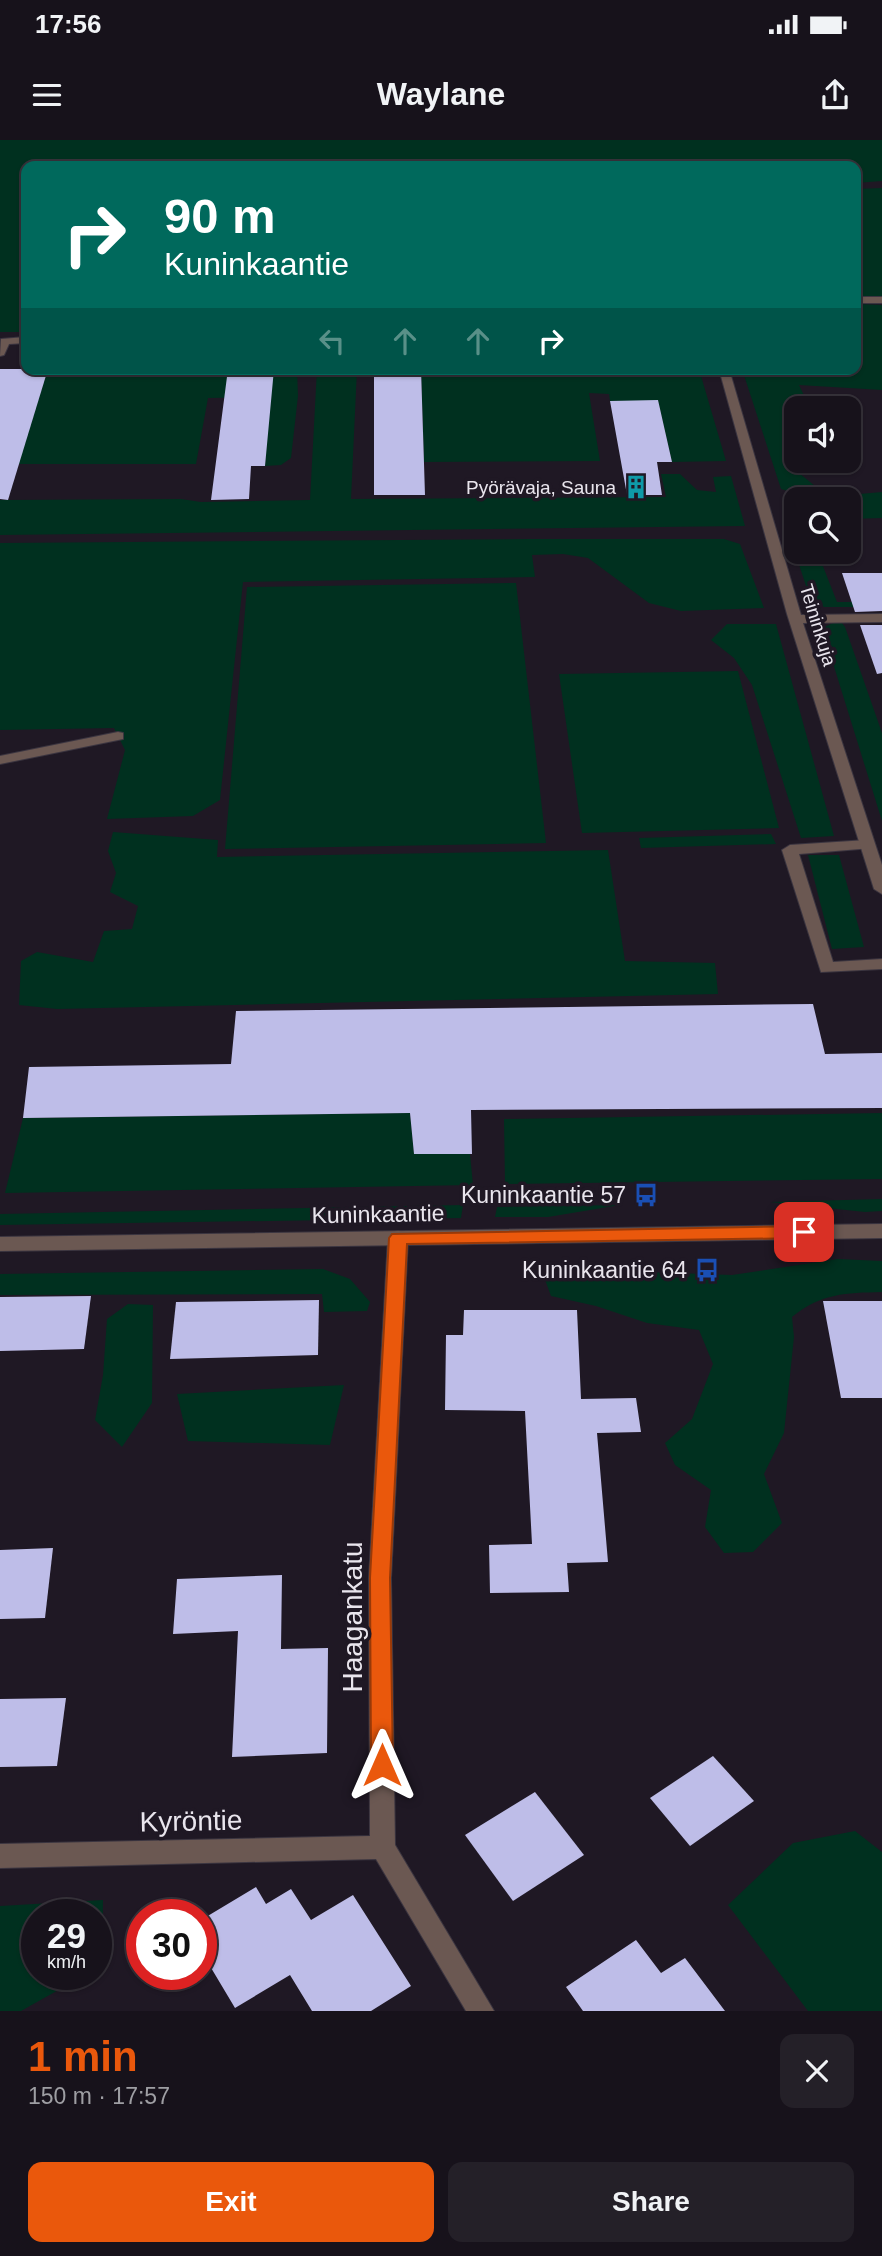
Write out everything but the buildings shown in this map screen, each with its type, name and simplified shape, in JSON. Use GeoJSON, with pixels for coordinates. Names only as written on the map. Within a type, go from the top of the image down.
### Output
{"type":"FeatureCollection","features":[{"type":"Feature","properties":{"kind":"street"},"geometry":{"type":"LineString","coordinates":[[861,300],[882,300]]}},
{"type":"Feature","properties":{"kind":"street"},"geometry":{"type":"LineString","coordinates":[[0,353],[5,341],[21,340]]}},
{"type":"Feature","properties":{"kind":"street","name":"Teininkuja"},"geometry":{"type":"LineString","coordinates":[[726,375],[796,619],[875,845],[882,890]]}},
{"type":"Feature","properties":{"kind":"street"},"geometry":{"type":"LineString","coordinates":[[796,619],[882,618]]}},
{"type":"Feature","properties":{"kind":"street"},"geometry":{"type":"LineString","coordinates":[[0,761],[118,736]]}},
{"type":"Feature","properties":{"kind":"street"},"geometry":{"type":"LineString","coordinates":[[875,845],[790,850],[827,968],[882,964]]}},
{"type":"Feature","properties":{"kind":"street","name":"Kuninkaantie"},"geometry":{"type":"LineString","coordinates":[[0,1244],[882,1231]]}},
{"type":"Feature","properties":{"kind":"street","name":"Haagankatu"},"geometry":{"type":"LineString","coordinates":[[398,1238],[380,1578],[383,1847],[453,1969],[481,2011]]}},
{"type":"Feature","properties":{"kind":"street","name":"Kyröntie"},"geometry":{"type":"LineString","coordinates":[[0,1856],[383,1847]]}},
{"type":"Feature","properties":{"kind":"green space"},"geometry":{"type":"Polygon","coordinates":[[[0,140],[882,140],[882,181],[861,183],[861,161],[21,161],[21,332],[0,332],[0,140]]]}},
{"type":"Feature","properties":{"kind":"green space"},"geometry":{"type":"Polygon","coordinates":[[[882,188],[882,296],[861,296],[861,189],[882,188]]]}},
{"type":"Feature","properties":{"kind":"green space"},"geometry":{"type":"Polygon","coordinates":[[[861,304],[882,305],[882,390],[799,385],[804,396],[784,396],[784,473],[799,473],[815,486],[784,487],[784,490],[781,489],[744,375],[861,375],[861,304]]]}},
{"type":"Feature","properties":{"kind":"green space"},"geometry":{"type":"Polygon","coordinates":[[[46,375],[297,375],[298,396],[291,458],[281,465],[265,466],[270,397],[208,398],[196,464],[18,464],[46,375]]]}},
{"type":"Feature","properties":{"kind":"green space"},"geometry":{"type":"Polygon","coordinates":[[[317,375],[357,375],[351,499],[666,497],[661,474],[680,474],[697,490],[716,492],[713,477],[731,476],[745,526],[0,535],[0,500],[310,500],[317,375]]]}},
{"type":"Feature","properties":{"kind":"green space"},"geometry":{"type":"Polygon","coordinates":[[[421,375],[701,375],[726,461],[672,462],[658,401],[610,401],[609,394],[589,393],[600,461],[424,462],[421,375]]]}},
{"type":"Feature","properties":{"kind":"green space"},"geometry":{"type":"Polygon","coordinates":[[[882,492],[882,518],[861,519],[861,494],[882,492]]]}},
{"type":"Feature","properties":{"kind":"green space"},"geometry":{"type":"Polygon","coordinates":[[[724,539],[740,544],[764,608],[681,611],[649,603],[588,558],[563,554],[532,555],[535,577],[243,582],[220,800],[193,816],[107,819],[125,750],[114,728],[0,730],[0,543],[724,539]]]}},
{"type":"Feature","properties":{"kind":"green space"},"geometry":{"type":"Polygon","coordinates":[[[799,564],[822,564],[837,602],[882,602],[882,607],[824,607],[809,595],[799,564]]]}},
{"type":"Feature","properties":{"kind":"green space"},"geometry":{"type":"Polygon","coordinates":[[[516,583],[546,843],[225,849],[247,587],[516,583]]]}},
{"type":"Feature","properties":{"kind":"green space"},"geometry":{"type":"Polygon","coordinates":[[[833,623],[842,623],[845,627],[882,733],[882,821],[822,628],[833,623]]]}},
{"type":"Feature","properties":{"kind":"green space"},"geometry":{"type":"Polygon","coordinates":[[[727,624],[776,624],[834,836],[801,838],[752,685],[734,658],[711,640],[727,624]]]}},
{"type":"Feature","properties":{"kind":"green space"},"geometry":{"type":"Polygon","coordinates":[[[738,671],[779,828],[582,833],[559,674],[738,671]]]}},
{"type":"Feature","properties":{"kind":"green space"},"geometry":{"type":"Polygon","coordinates":[[[113,832],[218,840],[217,857],[608,850],[625,961],[715,963],[718,994],[57,1009],[19,1005],[21,961],[37,952],[93,962],[104,931],[132,929],[138,906],[110,892],[116,873],[108,851],[113,832]]]}},
{"type":"Feature","properties":{"kind":"green space"},"geometry":{"type":"Polygon","coordinates":[[[771,834],[776,844],[641,848],[639,838],[771,834]]]}},
{"type":"Feature","properties":{"kind":"green space"},"geometry":{"type":"Polygon","coordinates":[[[808,855],[839,855],[864,947],[832,949],[808,855]]]}},
{"type":"Feature","properties":{"kind":"green space"},"geometry":{"type":"Polygon","coordinates":[[[410,1113],[414,1154],[470,1154],[473,1185],[5,1193],[23,1118],[410,1113]]]}},
{"type":"Feature","properties":{"kind":"green space"},"geometry":{"type":"Polygon","coordinates":[[[882,1113],[882,1179],[505,1184],[504,1119],[882,1113]]]}},
{"type":"Feature","properties":{"kind":"green space"},"geometry":{"type":"Polygon","coordinates":[[[882,1199],[882,1211],[865,1212],[770,1202],[882,1199]]]}},
{"type":"Feature","properties":{"kind":"green space"},"geometry":{"type":"Polygon","coordinates":[[[463,1205],[461,1218],[0,1225],[0,1214],[463,1205]]]}},
{"type":"Feature","properties":{"kind":"green space"},"geometry":{"type":"Polygon","coordinates":[[[620,1205],[548,1217],[495,1217],[497,1207],[620,1205]]]}},
{"type":"Feature","properties":{"kind":"green space"},"geometry":{"type":"Polygon","coordinates":[[[838,1259],[882,1261],[882,1292],[834,1296],[814,1303],[792,1317],[794,1337],[784,1433],[764,1474],[782,1523],[753,1552],[724,1553],[705,1527],[711,1490],[675,1465],[665,1443],[692,1419],[713,1364],[699,1330],[647,1323],[596,1306],[551,1296],[544,1277],[562,1269],[732,1275],[838,1259]]]}},
{"type":"Feature","properties":{"kind":"green space"},"geometry":{"type":"Polygon","coordinates":[[[323,1269],[350,1279],[370,1302],[367,1311],[324,1312],[322,1294],[0,1295],[0,1274],[323,1269]]]}},
{"type":"Feature","properties":{"kind":"green space"},"geometry":{"type":"Polygon","coordinates":[[[128,1304],[153,1305],[152,1403],[122,1447],[95,1420],[103,1375],[107,1319],[128,1304]]]}},
{"type":"Feature","properties":{"kind":"green space"},"geometry":{"type":"Polygon","coordinates":[[[344,1385],[330,1445],[188,1441],[177,1394],[344,1385]]]}},
{"type":"Feature","properties":{"kind":"green space"},"geometry":{"type":"Polygon","coordinates":[[[855,1831],[882,1852],[882,2011],[808,2011],[728,1905],[793,1843],[855,1831]]]}},
{"type":"Feature","properties":{"kind":"green space"},"geometry":{"type":"Polygon","coordinates":[[[21,1905],[21,1990],[58,1990],[21,2011],[0,2011],[0,1906],[21,1905]]]}},
{"type":"Feature","properties":{"kind":"place","name":"Pyörävaja, Sauna"},"geometry":{"type":"Point","coordinates":[636,487]}},
{"type":"Feature","properties":{"kind":"place","name":"Kuninkaantie 57"},"geometry":{"type":"Point","coordinates":[646,1195]}},
{"type":"Feature","properties":{"kind":"place","name":"Kuninkaantie 64"},"geometry":{"type":"Point","coordinates":[707,1270]}},
{"type":"Feature","properties":{"kind":"route"},"geometry":{"type":"LineString","coordinates":[[382,1765],[380,1578],[398,1238],[804,1232]]}}]}
